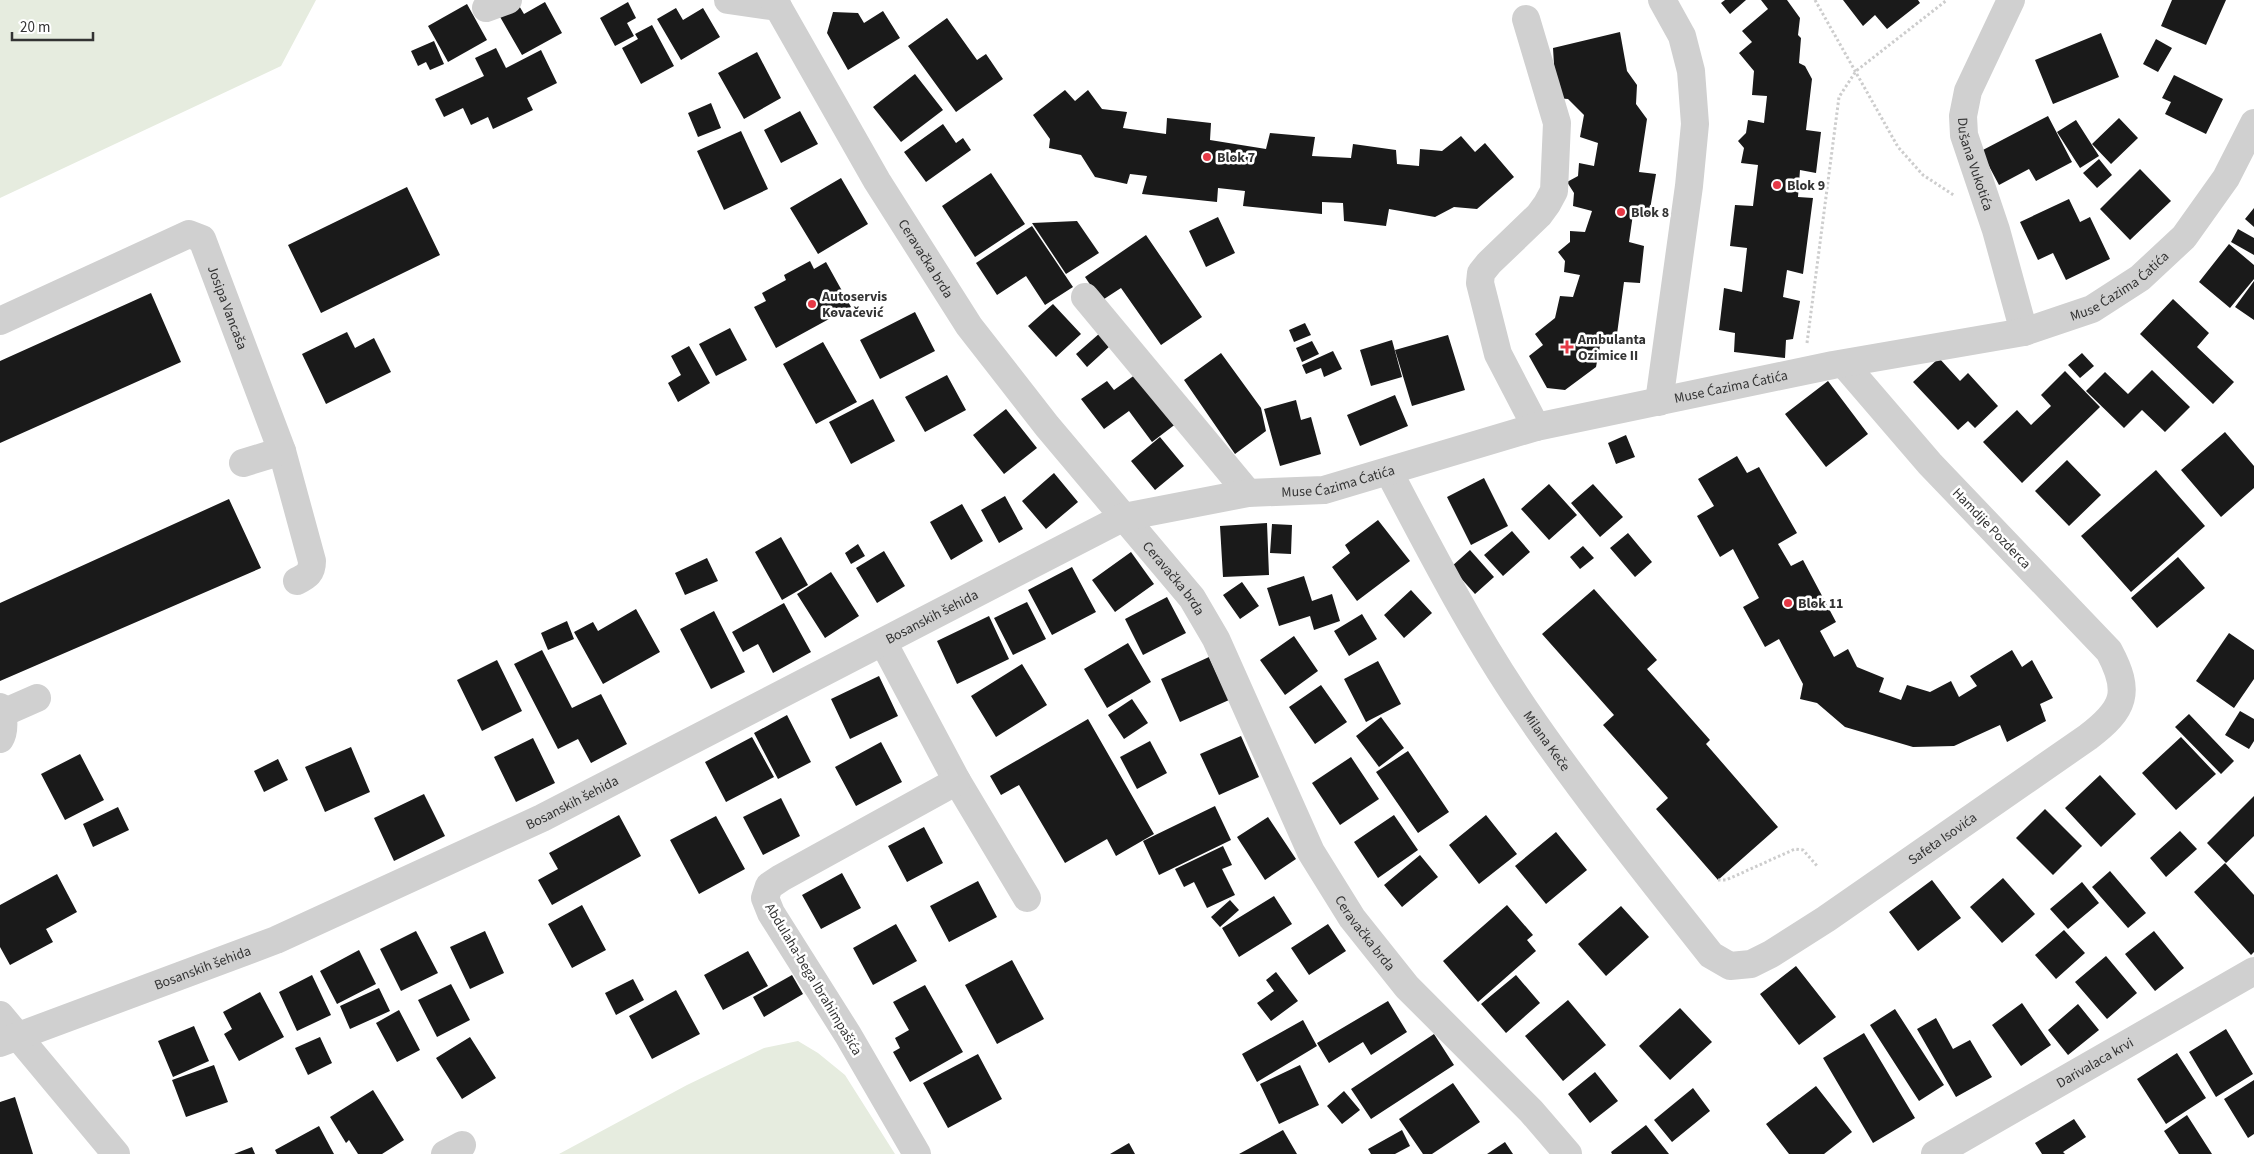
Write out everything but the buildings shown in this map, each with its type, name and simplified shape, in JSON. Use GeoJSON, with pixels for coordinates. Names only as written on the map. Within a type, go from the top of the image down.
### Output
{"type":"FeatureCollection","features":[{"type":"Feature","properties":{"kind":"street"},"geometry":{"type":"LineString","coordinates":[[728,0],[776,4]]}},
{"type":"Feature","properties":{"kind":"street"},"geometry":{"type":"LineString","coordinates":[[1659,402],[1689,186],[1695,124],[1691,70],[1682,36],[1662,0]]}},
{"type":"Feature","properties":{"kind":"street","name":"Dušana Vukotića"},"geometry":{"type":"LineString","coordinates":[[2011,0],[1968,91],[1963,116],[1964,135],[1988,208],[2024,332]]}},
{"type":"Feature","properties":{"kind":"street","name":"Ceravačka brda"},"geometry":{"type":"LineString","coordinates":[[776,4],[877,181],[970,326],[1047,426],[1192,598],[1216,639],[1311,852],[1352,918],[1407,987],[1531,1111],[1568,1154]]}},
{"type":"Feature","properties":{"kind":"street"},"geometry":{"type":"LineString","coordinates":[[1526,19],[1557,123],[1554,191],[1539,214],[1489,263],[1481,273],[1480,283],[1498,354],[1536,427]]}},
{"type":"Feature","properties":{"kind":"street","name":"Muse Ćazima Ćatića"},"geometry":{"type":"LineString","coordinates":[[1124,517],[1248,493],[1324,490],[1536,427],[1803,371],[2024,332],[2092,309],[2140,278],[2184,237],[2226,178],[2254,123]]}},
{"type":"Feature","properties":{"kind":"street","name":"Josipa Vancaša"},"geometry":{"type":"LineString","coordinates":[[0,321],[190,234],[202,239],[282,451],[312,561],[312,569],[307,576],[297,581]]}},
{"type":"Feature","properties":{"kind":"street"},"geometry":{"type":"LineString","coordinates":[[1085,297],[1248,493]]}},
{"type":"Feature","properties":{"kind":"street","name":"Hamdije Pozderca"},"geometry":{"type":"LineString","coordinates":[[1844,364],[1930,464],[2109,651],[2122,682],[2122,700]]}},
{"type":"Feature","properties":{"kind":"street"},"geometry":{"type":"LineString","coordinates":[[243,463],[282,451]]}},
{"type":"Feature","properties":{"kind":"street","name":"Milana Keče"},"geometry":{"type":"LineString","coordinates":[[1389,472],[1443,574],[1498,668],[1589,798],[1711,955],[1730,966],[1751,964]]}},
{"type":"Feature","properties":{"kind":"street","name":"Bosanskih šehida"},"geometry":{"type":"LineString","coordinates":[[9,1040],[276,940],[533,822],[1124,517]]}},
{"type":"Feature","properties":{"kind":"street"},"geometry":{"type":"LineString","coordinates":[[882,642],[957,781],[1027,898]]}},
{"type":"Feature","properties":{"kind":"street"},"geometry":{"type":"LineString","coordinates":[[1,720],[37,698]]}},
{"type":"Feature","properties":{"kind":"street","name":"Safeta Isovića"},"geometry":{"type":"LineString","coordinates":[[1751,964],[1826,919],[2088,737],[2110,716],[2122,700]]}},
{"type":"Feature","properties":{"kind":"street","name":"Abdulaha-bega Ibrahimpašića"},"geometry":{"type":"LineString","coordinates":[[917,1154],[848,1035],[772,913],[765,898],[769,886],[781,878],[957,781]]}},
{"type":"Feature","properties":{"kind":"street","name":"Darivalaca krvi"},"geometry":{"type":"LineString","coordinates":[[1936,1154],[2254,971]]}},
{"type":"Feature","properties":{"kind":"street"},"geometry":{"type":"LineString","coordinates":[[0,1014],[9,1040],[116,1154]]}},
{"type":"Feature","properties":{"kind":"path"},"geometry":{"type":"LineString","coordinates":[[1815,0],[1898,147],[1923,175],[1950,194],[1988,208]]}},
{"type":"Feature","properties":{"kind":"path"},"geometry":{"type":"LineString","coordinates":[[1803,371],[1839,97],[1856,71],[1947,0]]}},
{"type":"Feature","properties":{"kind":"path"},"geometry":{"type":"LineString","coordinates":[[1718,880],[1726,880],[1794,849],[1804,850],[1818,867]]}},
{"type":"Feature","properties":{"kind":"shaded area"},"geometry":{"type":"Polygon","coordinates":[[[0,0],[316,0],[281,66],[0,198],[0,0]]]}},
{"type":"Feature","properties":{"kind":"shaded area"},"geometry":{"type":"Polygon","coordinates":[[[798,1041],[818,1053],[845,1075],[895,1154],[559,1154],[687,1085],[764,1048],[798,1041]]]}},
{"type":"Feature","properties":{"kind":"place","name":"Blok 7"},"geometry":{"type":"Point","coordinates":[1207,157]}},
{"type":"Feature","properties":{"kind":"place","name":"Blok 9"},"geometry":{"type":"Point","coordinates":[1777,185]}},
{"type":"Feature","properties":{"kind":"place","name":"Blok 8"},"geometry":{"type":"Point","coordinates":[1621,212]}},
{"type":"Feature","properties":{"kind":"place","name":"Autoservis Kovačević"},"geometry":{"type":"Point","coordinates":[812,304]}},
{"type":"Feature","properties":{"kind":"place","name":"Ambulanta Ozimice II"},"geometry":{"type":"Point","coordinates":[1567,347]}},
{"type":"Feature","properties":{"kind":"place","name":"Blok 11"},"geometry":{"type":"Point","coordinates":[1788,603]}}]}
